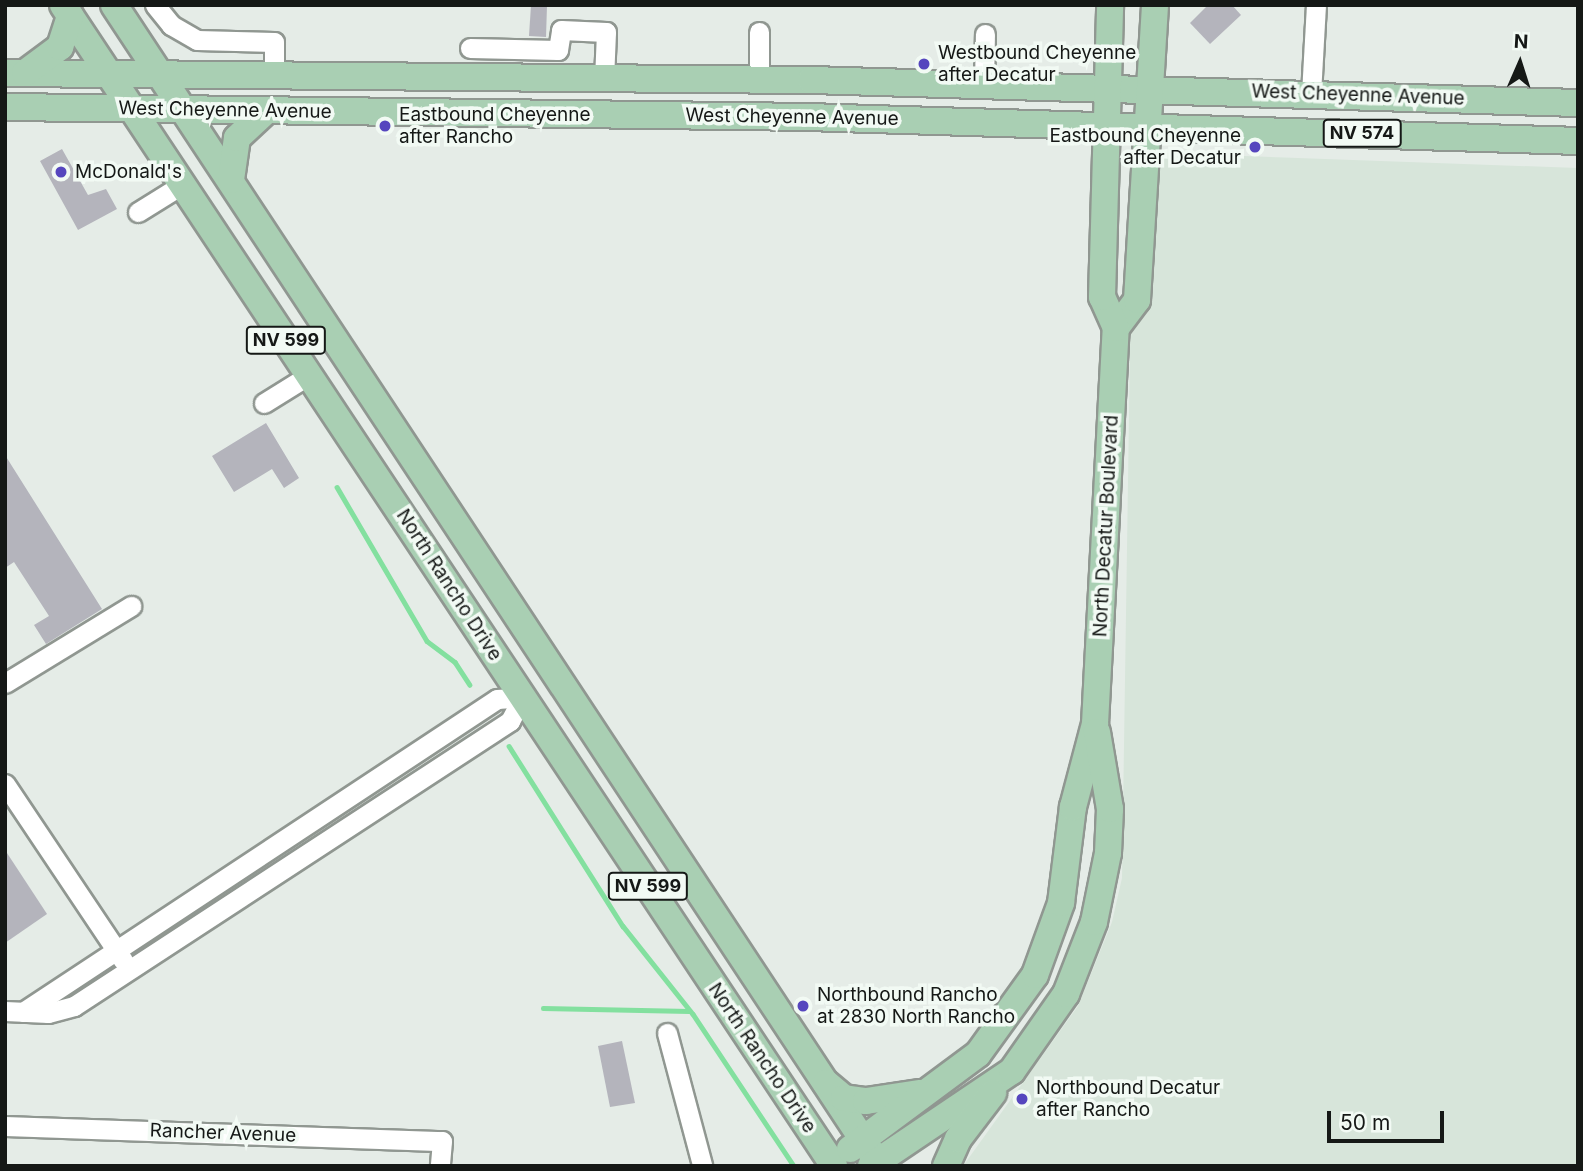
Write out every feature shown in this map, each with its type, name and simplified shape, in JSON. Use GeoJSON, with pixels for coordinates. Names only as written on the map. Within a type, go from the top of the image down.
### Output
{"type":"FeatureCollection","features":[{"type":"Feature","properties":{"kind":"main road","name":"North Decatur Boulevard"},"geometry":{"type":"LineString","coordinates":[[873,1158],[932,1093],[978,1054],[1037,971],[1055,928],[1073,807],[1095,724],[1116,328],[1102,298],[1110,124],[1106,87],[1110,5]]}},
{"type":"Feature","properties":{"kind":"main road"},"geometry":{"type":"LineString","coordinates":[[1116,328],[1138,300],[1156,5]]}},
{"type":"Feature","properties":{"kind":"main road","name":"North Rancho Drive"},"geometry":{"type":"LineString","coordinates":[[122,8],[230,180],[873,1158]]}},
{"type":"Feature","properties":{"kind":"main road"},"geometry":{"type":"LineString","coordinates":[[15,73],[60,47],[66,11]]}},
{"type":"Feature","properties":{"kind":"main road","name":"North Rancho Drive"},"geometry":{"type":"LineString","coordinates":[[66,11],[830,1164]]}},
{"type":"Feature","properties":{"kind":"main road","name":"West Cheyenne Avenue"},"geometry":{"type":"LineString","coordinates":[[15,73],[984,84],[1578,103]]}},
{"type":"Feature","properties":{"kind":"main road","name":"West Cheyenne Avenue"},"geometry":{"type":"LineString","coordinates":[[5,107],[1147,124],[1578,141]]}},
{"type":"Feature","properties":{"kind":"main road"},"geometry":{"type":"LineString","coordinates":[[230,180],[237,138],[266,111]]}},
{"type":"Feature","properties":{"kind":"main road"},"geometry":{"type":"LineString","coordinates":[[523,697],[554,676]]}},
{"type":"Feature","properties":{"kind":"main road","name":"North Decatur Boulevard"},"geometry":{"type":"LineString","coordinates":[[830,1164],[873,1158],[1012,1071],[1071,983],[1100,895],[1110,810],[1095,724]]}},
{"type":"Feature","properties":{"kind":"main road"},"geometry":{"type":"LineString","coordinates":[[946,1166],[958,1139],[1012,1071]]}},
{"type":"Feature","properties":{"kind":"main road"},"geometry":{"type":"LineString","coordinates":[[819,1078],[854,1100],[932,1093]]}},
{"type":"Feature","properties":{"kind":"street"},"geometry":{"type":"LineString","coordinates":[[155,5],[171,25],[197,40],[274,42],[274,76]]}},
{"type":"Feature","properties":{"kind":"street"},"geometry":{"type":"LineString","coordinates":[[1311,94],[1316,5]]}},
{"type":"Feature","properties":{"kind":"street"},"geometry":{"type":"LineString","coordinates":[[470,48],[558,50],[561,30],[606,32],[604,79]]}},
{"type":"Feature","properties":{"kind":"street"},"geometry":{"type":"LineString","coordinates":[[759,32],[759,80]]}},
{"type":"Feature","properties":{"kind":"street"},"geometry":{"type":"LineString","coordinates":[[984,84],[985,34]]}},
{"type":"Feature","properties":{"kind":"street"},"geometry":{"type":"LineString","coordinates":[[138,212],[183,184]]}},
{"type":"Feature","properties":{"kind":"street"},"geometry":{"type":"LineString","coordinates":[[264,403],[309,375]]}},
{"type":"Feature","properties":{"kind":"street"},"geometry":{"type":"LineString","coordinates":[[5,683],[131,606]]}},
{"type":"Feature","properties":{"kind":"street"},"geometry":{"type":"LineString","coordinates":[[14,1011],[117,951],[497,699],[523,697]]}},
{"type":"Feature","properties":{"kind":"street"},"geometry":{"type":"LineString","coordinates":[[14,1011],[74,1006],[510,721],[523,697]]}},
{"type":"Feature","properties":{"kind":"street"},"geometry":{"type":"LineString","coordinates":[[5,784],[129,970]]}},
{"type":"Feature","properties":{"kind":"street"},"geometry":{"type":"LineString","coordinates":[[327,811],[341,833]]}},
{"type":"Feature","properties":{"kind":"street"},"geometry":{"type":"LineString","coordinates":[[667,1033],[701,1166]]}},
{"type":"Feature","properties":{"kind":"street","name":"Rancher Avenue"},"geometry":{"type":"LineString","coordinates":[[5,1126],[442,1141],[440,1166]]}},
{"type":"Feature","properties":{"kind":"shaded area"},"geometry":{"type":"Polygon","coordinates":[[[1133,152],[1578,168],[1578,1166],[963,1166],[1078,1006],[1112,922],[1122,878],[1133,152]]]}},
{"type":"Feature","properties":{"kind":"building"},"geometry":{"type":"Polygon","coordinates":[[[531,5],[547,5],[546,37],[529,36],[531,5]]]}},
{"type":"Feature","properties":{"kind":"building"},"geometry":{"type":"Polygon","coordinates":[[[1208,5],[1232,5],[1241,15],[1210,44],[1190,23],[1208,5]]]}},
{"type":"Feature","properties":{"kind":"building"},"geometry":{"type":"Polygon","coordinates":[[[62,149],[88,195],[106,189],[117,209],[78,230],[40,161],[62,149]]]}},
{"type":"Feature","properties":{"kind":"building"},"geometry":{"type":"Polygon","coordinates":[[[266,423],[299,478],[284,488],[272,469],[234,492],[212,456],[266,423]]]}},
{"type":"Feature","properties":{"kind":"building"},"geometry":{"type":"Polygon","coordinates":[[[5,455],[102,609],[46,644],[34,625],[49,616],[14,562],[5,568],[5,455]]]}},
{"type":"Feature","properties":{"kind":"building"},"geometry":{"type":"Polygon","coordinates":[[[5,850],[47,914],[5,943],[5,850]]]}},
{"type":"Feature","properties":{"kind":"building"},"geometry":{"type":"Polygon","coordinates":[[[622,1041],[635,1103],[610,1107],[598,1046],[622,1041]]]}},
{"type":"Feature","properties":{"kind":"waterway"},"geometry":{"type":"LineString","coordinates":[[337,487],[427,641],[455,662],[470,685]]}},
{"type":"Feature","properties":{"kind":"waterway"},"geometry":{"type":"LineString","coordinates":[[509,746],[623,926],[693,1014],[794,1166]]}},
{"type":"Feature","properties":{"kind":"waterway"},"geometry":{"type":"LineString","coordinates":[[543,1008],[689,1011]]}},
{"type":"Feature","properties":{"kind":"place","name":"Westbound Cheyenne after Decatur"},"geometry":{"type":"Point","coordinates":[924,64]}},
{"type":"Feature","properties":{"kind":"place","name":"Eastbound Cheyenne after Rancho"},"geometry":{"type":"Point","coordinates":[385,126]}},
{"type":"Feature","properties":{"kind":"place","name":"Eastbound Cheyenne after Decatur"},"geometry":{"type":"Point","coordinates":[1255,147]}},
{"type":"Feature","properties":{"kind":"place","name":"McDonald's"},"geometry":{"type":"Point","coordinates":[61,172]}},
{"type":"Feature","properties":{"kind":"place","name":"Northbound Rancho at 2830 North Rancho"},"geometry":{"type":"Point","coordinates":[803,1006]}},
{"type":"Feature","properties":{"kind":"place","name":"Northbound Decatur after Rancho"},"geometry":{"type":"Point","coordinates":[1022,1099]}}]}
